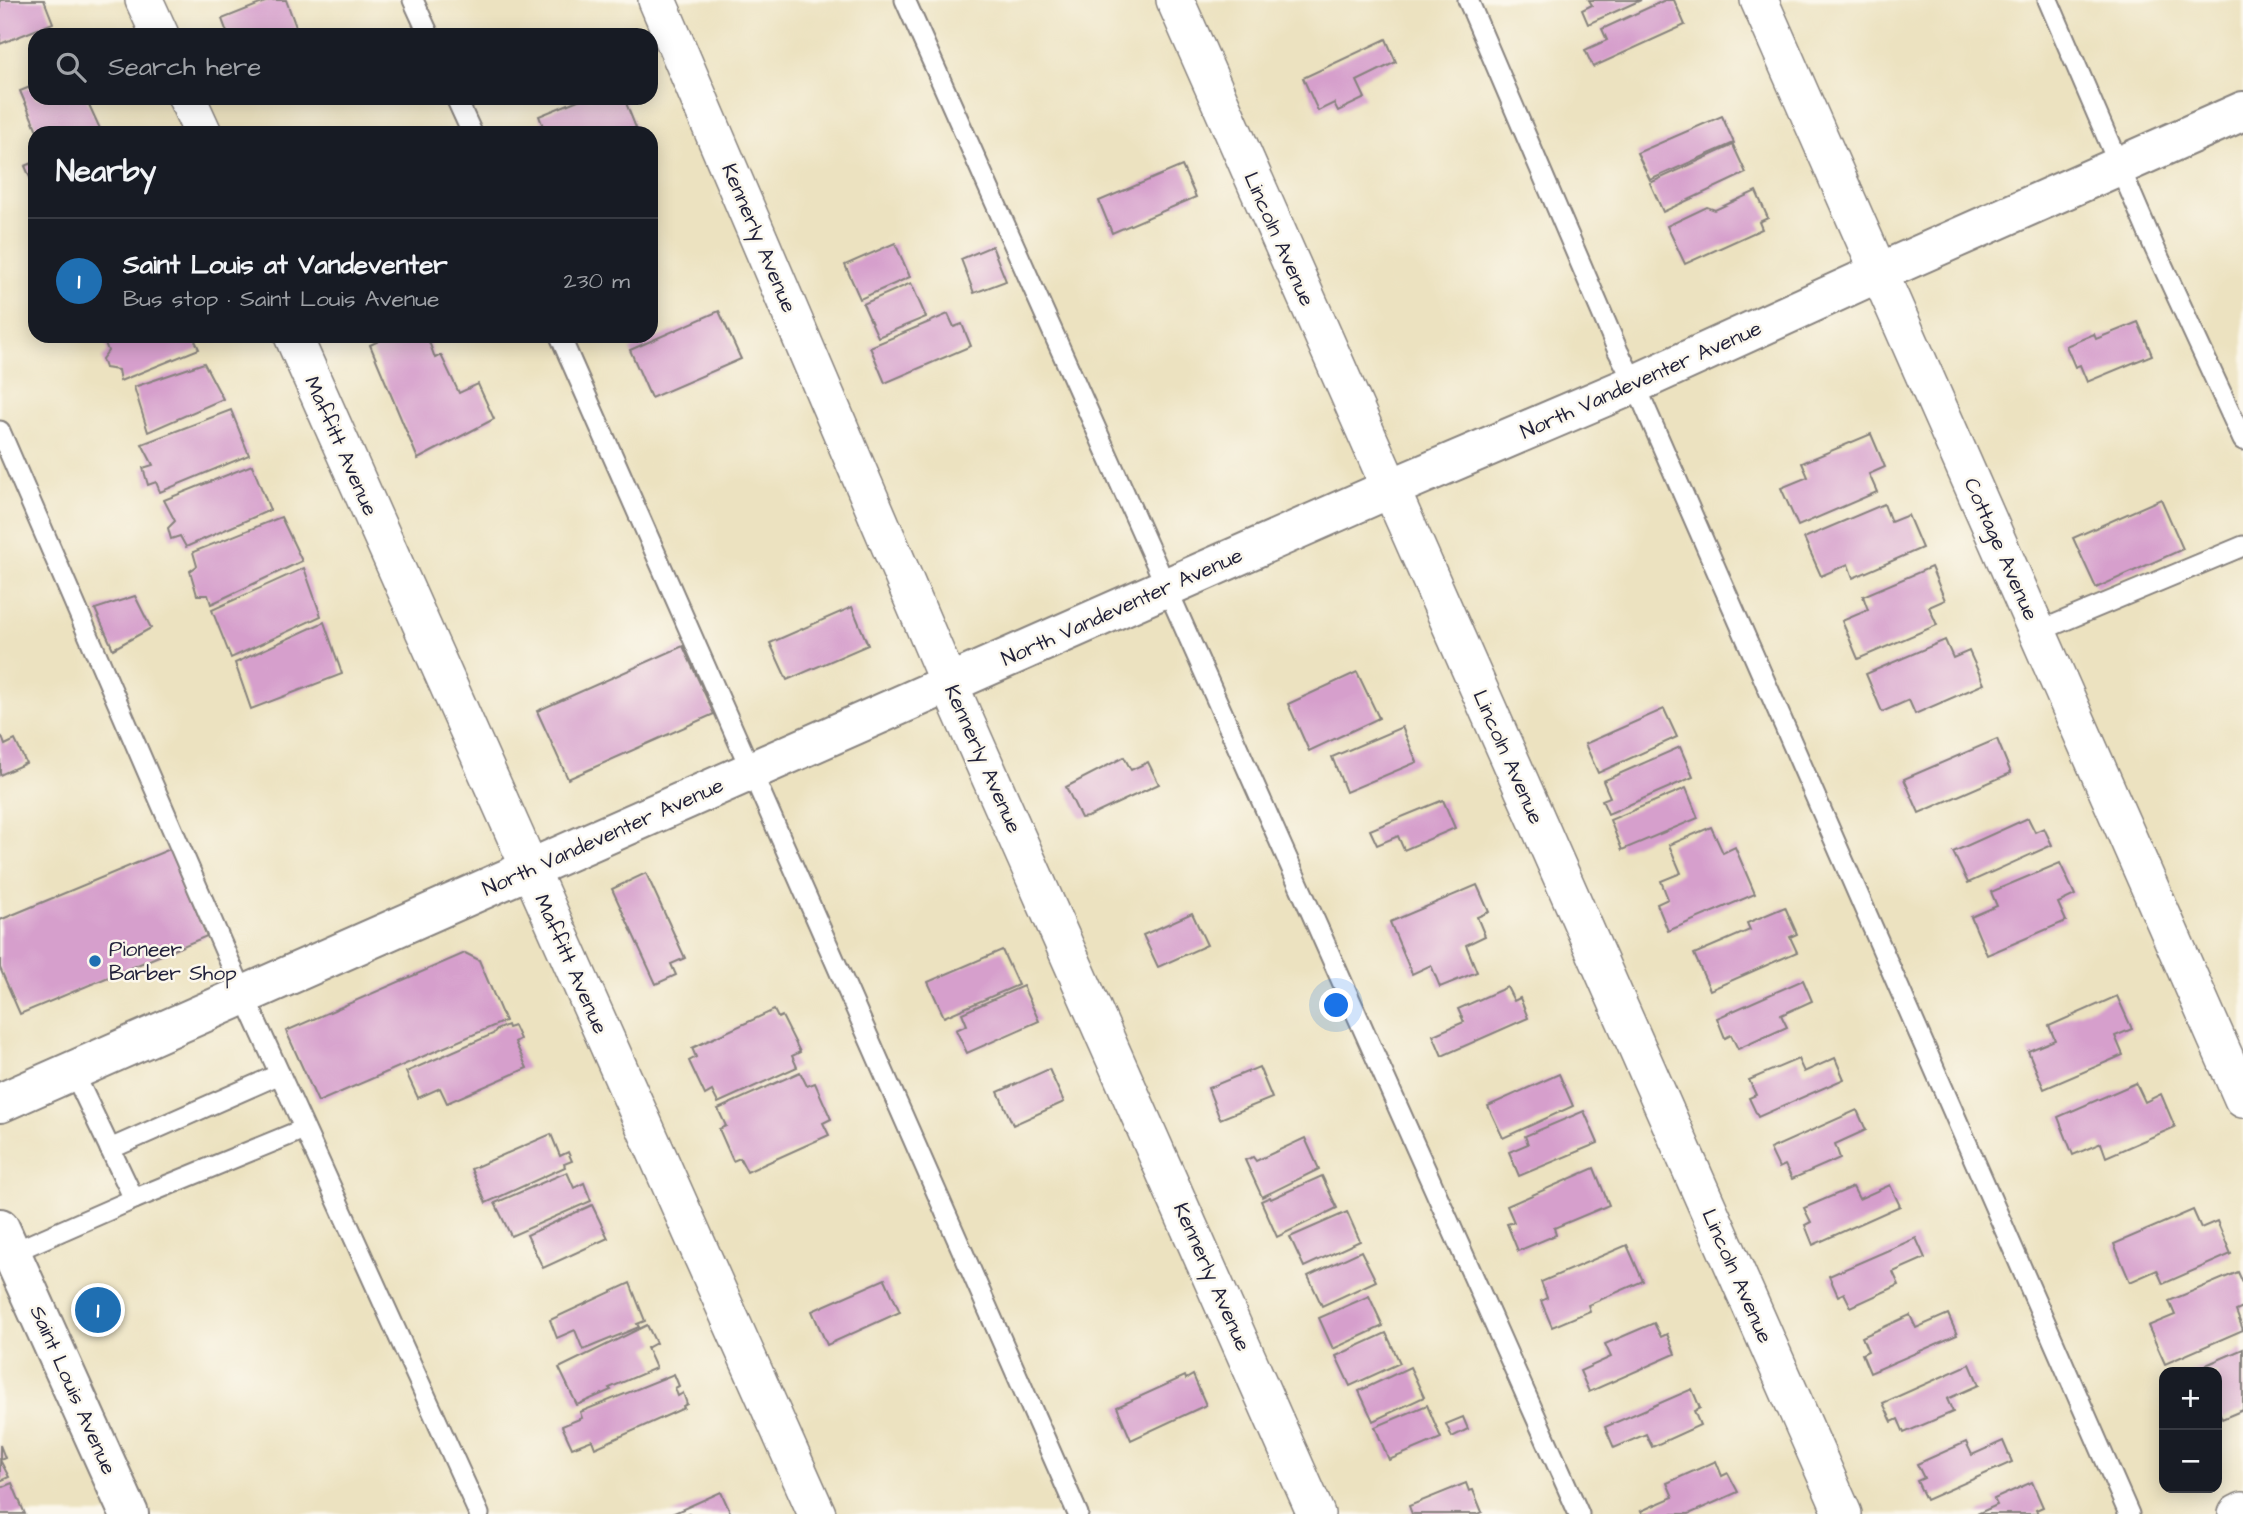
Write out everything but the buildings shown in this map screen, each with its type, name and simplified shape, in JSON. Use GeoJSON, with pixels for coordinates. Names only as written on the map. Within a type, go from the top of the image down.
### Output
{"type":"FeatureCollection","features":[{"type":"Feature","properties":{"kind":"main road","name":"North Vandeventer Avenue"},"geometry":{"type":"LineString","coordinates":[[0,1103],[1389,489],[1635,384],[2243,111]]}},
{"type":"Feature","properties":{"kind":"main road","name":"Saint Louis Avenue"},"geometry":{"type":"LineString","coordinates":[[6,1241],[130,1514]]}},
{"type":"Feature","properties":{"kind":"street"},"geometry":{"type":"LineString","coordinates":[[144,0],[157,28]]}},
{"type":"Feature","properties":{"kind":"street","name":"Kennerly Avenue"},"geometry":{"type":"LineString","coordinates":[[657,0],[949,684],[1316,1514]]}},
{"type":"Feature","properties":{"kind":"street","name":"Lincoln Avenue"},"geometry":{"type":"LineString","coordinates":[[1175,0],[1843,1514]]}},
{"type":"Feature","properties":{"kind":"street","name":"Cottage Avenue"},"geometry":{"type":"LineString","coordinates":[[1759,0],[2243,1099]]}},
{"type":"Feature","properties":{"kind":"street"},"geometry":{"type":"LineString","coordinates":[[190,105],[200,126]]}},
{"type":"Feature","properties":{"kind":"street","name":"Maffitt Avenue"},"geometry":{"type":"LineString","coordinates":[[296,343],[817,1514]]}},
{"type":"Feature","properties":{"kind":"street"},"geometry":{"type":"LineString","coordinates":[[2237,1514],[2243,1511]]}},
{"type":"Feature","properties":{"kind":"lane"},"geometry":{"type":"LineString","coordinates":[[413,0],[426,28]]}},
{"type":"Feature","properties":{"kind":"lane"},"geometry":{"type":"LineString","coordinates":[[905,0],[1579,1514]]}},
{"type":"Feature","properties":{"kind":"lane"},"geometry":{"type":"LineString","coordinates":[[1468,0],[1618,351],[1635,384],[2129,1514]]}},
{"type":"Feature","properties":{"kind":"lane"},"geometry":{"type":"LineString","coordinates":[[2048,0],[2119,166],[2243,440]]}},
{"type":"Feature","properties":{"kind":"lane"},"geometry":{"type":"LineString","coordinates":[[459,105],[469,126]]}},
{"type":"Feature","properties":{"kind":"lane"},"geometry":{"type":"LineString","coordinates":[[564,343],[1078,1514]]}},
{"type":"Feature","properties":{"kind":"lane"},"geometry":{"type":"LineString","coordinates":[[0,431],[244,995],[479,1514]]}},
{"type":"Feature","properties":{"kind":"lane"},"geometry":{"type":"LineString","coordinates":[[2037,632],[2243,546]]}},
{"type":"Feature","properties":{"kind":"lane"},"geometry":{"type":"LineString","coordinates":[[73,1070],[134,1199]]}},
{"type":"Feature","properties":{"kind":"lane"},"geometry":{"type":"LineString","coordinates":[[110,1149],[280,1074]]}},
{"type":"Feature","properties":{"kind":"lane"},"geometry":{"type":"LineString","coordinates":[[6,1241],[134,1199],[304,1129]]}},
{"type":"Feature","properties":{"kind":"place","name":"Pioneer Barber Shop"},"geometry":{"type":"Point","coordinates":[95,961]}},
{"type":"Feature","properties":{"kind":"place","name":"Saint Louis at Vandeventer"},"geometry":{"type":"Point","coordinates":[98,1310]}}]}
